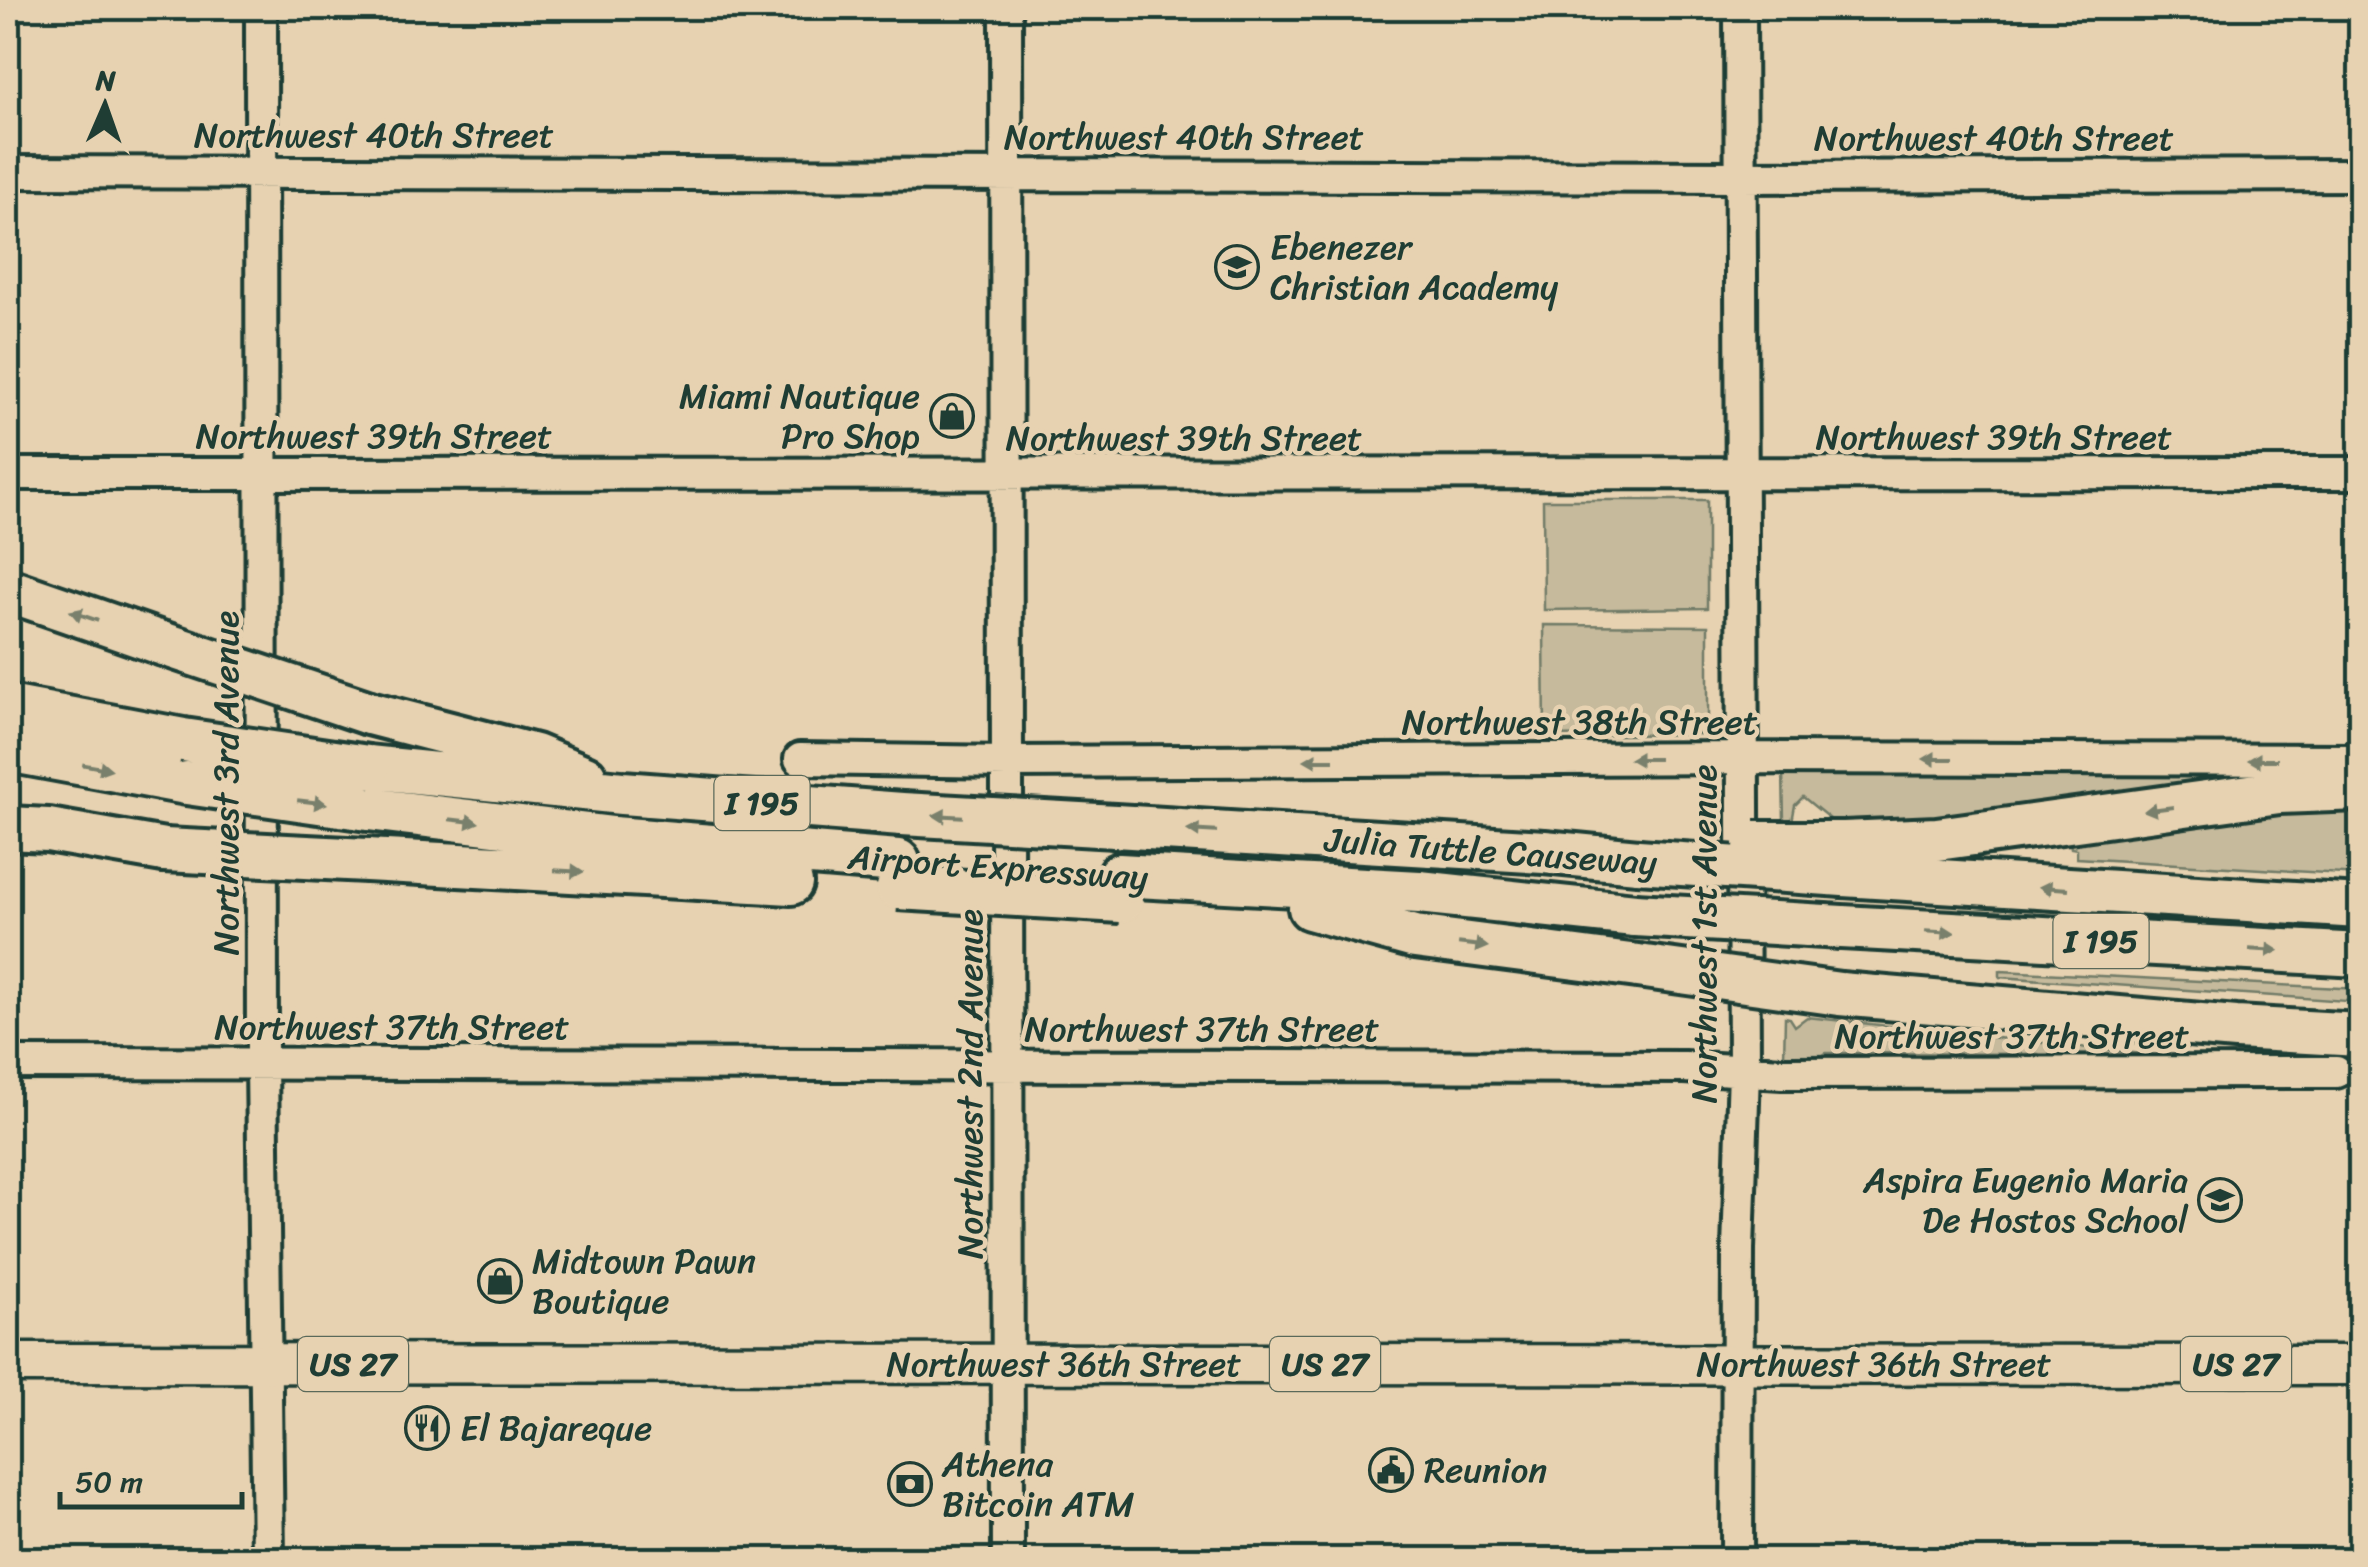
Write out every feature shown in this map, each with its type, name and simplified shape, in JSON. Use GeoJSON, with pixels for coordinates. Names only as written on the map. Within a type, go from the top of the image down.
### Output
{"type":"FeatureCollection","features":[{"type":"Feature","properties":{"kind":"highway"},"geometry":{"type":"LineString","coordinates":[[8,590],[369,713],[536,756],[622,793]]}},
{"type":"Feature","properties":{"kind":"highway","name":"Airport Expressway"},"geometry":{"type":"LineString","coordinates":[[8,707],[183,740],[368,788],[613,838],[898,875]]}},
{"type":"Feature","properties":{"kind":"highway","name":"Airport Expressway"},"geometry":{"type":"LineString","coordinates":[[8,750],[187,783],[622,793]]}},
{"type":"Feature","properties":{"kind":"highway"},"geometry":{"type":"LineString","coordinates":[[1844,859],[1938,839],[2279,792],[2360,789]]}},
{"type":"Feature","properties":{"kind":"highway","name":"Julia Tuttle Causeway"},"geometry":{"type":"LineString","coordinates":[[622,793],[902,814],[1544,852],[1844,859],[2360,908]]}},
{"type":"Feature","properties":{"kind":"highway"},"geometry":{"type":"LineString","coordinates":[[8,828],[48,830],[164,850]]}},
{"type":"Feature","properties":{"kind":"highway"},"geometry":{"type":"LineString","coordinates":[[8,849],[164,850],[367,860],[898,875],[1120,888],[1310,908],[1635,915]]}},
{"type":"Feature","properties":{"kind":"highway","name":"Airport Expressway"},"geometry":{"type":"LineString","coordinates":[[1120,888],[1419,892],[1635,915]]}},
{"type":"Feature","properties":{"kind":"highway"},"geometry":{"type":"LineString","coordinates":[[1310,908],[1416,937],[1840,994],[2218,1027],[2360,1035]]}},
{"type":"Feature","properties":{"kind":"highway","name":"Julia Tuttle Causeway"},"geometry":{"type":"LineString","coordinates":[[1635,915],[2360,955]]}},
{"type":"Feature","properties":{"kind":"main road","name":"Northwest 36th Street"},"geometry":{"type":"LineString","coordinates":[[8,1363],[2360,1364]]}},
{"type":"Feature","properties":{"kind":"street","name":"Northwest 3rd Avenue"},"geometry":{"type":"LineString","coordinates":[[261,8],[262,1064],[268,1560]]}},
{"type":"Feature","properties":{"kind":"street","name":"Northwest 2nd Avenue"},"geometry":{"type":"LineString","coordinates":[[1006,8],[1008,1560]]}},
{"type":"Feature","properties":{"kind":"street","name":"Northwest 1st Avenue"},"geometry":{"type":"LineString","coordinates":[[1737,1560],[1744,1071],[1740,8]]}},
{"type":"Feature","properties":{"kind":"street","name":"Northwest 40th Street"},"geometry":{"type":"LineString","coordinates":[[8,172],[2360,175]]}},
{"type":"Feature","properties":{"kind":"street","name":"Northwest 39th Street"},"geometry":{"type":"LineString","coordinates":[[8,474],[2360,474]]}},
{"type":"Feature","properties":{"kind":"street","name":"Northwest 38th Street"},"geometry":{"type":"LineString","coordinates":[[800,759],[2360,760]]}},
{"type":"Feature","properties":{"kind":"street","name":"Northwest 37th Street"},"geometry":{"type":"LineString","coordinates":[[8,1063],[2336,1072]]}},
{"type":"Feature","properties":{"kind":"shaded area"},"geometry":{"type":"Polygon","coordinates":[[[1543,500],[1707,500],[1707,608],[1544,610],[1543,500]]]}},
{"type":"Feature","properties":{"kind":"shaded area"},"geometry":{"type":"Polygon","coordinates":[[[1544,625],[1708,626],[1708,734],[1545,736],[1544,625]]]}},
{"type":"Feature","properties":{"kind":"shaded area"},"geometry":{"type":"Polygon","coordinates":[[[2360,770],[2005,816],[1835,823],[1803,797],[1795,805],[1792,822],[1784,822],[1783,772],[2360,770]]]}},
{"type":"Feature","properties":{"kind":"shaded area"},"geometry":{"type":"Polygon","coordinates":[[[2360,800],[2360,875],[2077,858],[2077,849],[2071,848],[2068,834],[2360,800]]]}},
{"type":"Feature","properties":{"kind":"shaded area"},"geometry":{"type":"Polygon","coordinates":[[[2000,971],[2360,989],[2360,1002],[2000,977],[2000,971]]]}},
{"type":"Feature","properties":{"kind":"shaded area"},"geometry":{"type":"Polygon","coordinates":[[[1785,1017],[1795,1026],[1807,1017],[2206,1061],[2049,1061],[2038,1054],[1826,1053],[1813,1062],[1784,1058],[1785,1017]]]}},
{"type":"Feature","properties":{"kind":"place","name":"Ebenezer Christian Academy"},"geometry":{"type":"Point","coordinates":[1237,267]}},
{"type":"Feature","properties":{"kind":"place","name":"Miami Nautique Pro Shop"},"geometry":{"type":"Point","coordinates":[952,416]}},
{"type":"Feature","properties":{"kind":"place","name":"Aspira Eugenio Maria De Hostos School"},"geometry":{"type":"Point","coordinates":[2220,1200]}},
{"type":"Feature","properties":{"kind":"place","name":"Midtown Pawn Boutique"},"geometry":{"type":"Point","coordinates":[500,1281]}},
{"type":"Feature","properties":{"kind":"place","name":"El Bajareque"},"geometry":{"type":"Point","coordinates":[427,1428]}},
{"type":"Feature","properties":{"kind":"place","name":"Reunion"},"geometry":{"type":"Point","coordinates":[1391,1470]}},
{"type":"Feature","properties":{"kind":"place","name":"Athena Bitcoin ATM"},"geometry":{"type":"Point","coordinates":[910,1484]}}]}
